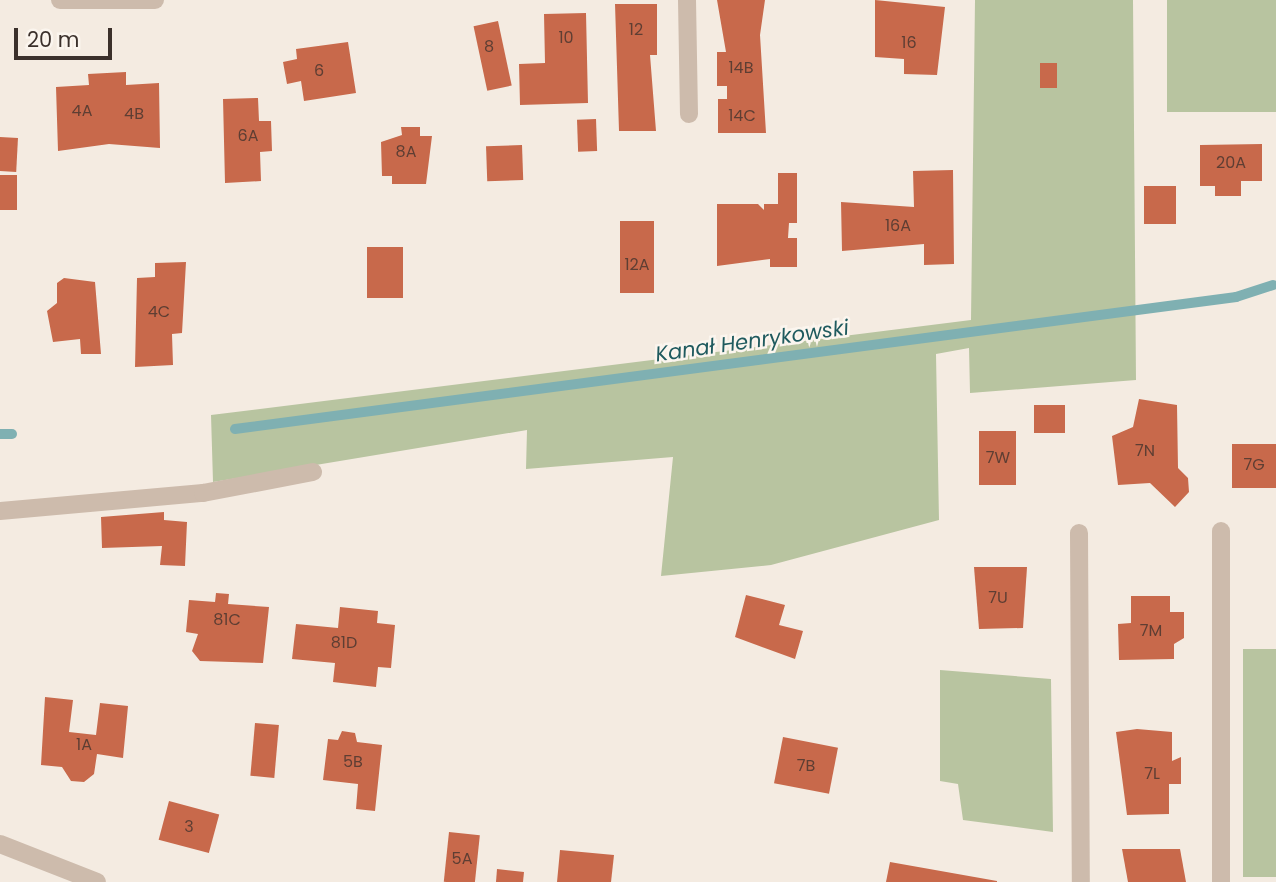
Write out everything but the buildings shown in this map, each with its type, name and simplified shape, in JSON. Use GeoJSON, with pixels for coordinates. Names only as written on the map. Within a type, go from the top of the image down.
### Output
{"type":"FeatureCollection","features":[{"type":"Feature","properties":{"kind":"street"},"geometry":{"type":"LineString","coordinates":[[60,0],[155,0]]}},
{"type":"Feature","properties":{"kind":"street"},"geometry":{"type":"LineString","coordinates":[[687,0],[689,114]]}},
{"type":"Feature","properties":{"kind":"street"},"geometry":{"type":"LineString","coordinates":[[0,511],[203,494],[313,472]]}},
{"type":"Feature","properties":{"kind":"street"},"geometry":{"type":"LineString","coordinates":[[1221,531],[1221,882]]}},
{"type":"Feature","properties":{"kind":"street"},"geometry":{"type":"LineString","coordinates":[[1079,533],[1081,882]]}},
{"type":"Feature","properties":{"kind":"street"},"geometry":{"type":"LineString","coordinates":[[0,844],[97,882]]}},
{"type":"Feature","properties":{"kind":"green space"},"geometry":{"type":"Polygon","coordinates":[[[975,0],[1133,0],[1136,380],[970,393],[969,348],[936,354],[939,520],[771,565],[661,576],[673,457],[526,469],[527,430],[213,482],[211,415],[971,320],[975,0]]]}},
{"type":"Feature","properties":{"kind":"green space"},"geometry":{"type":"Polygon","coordinates":[[[1167,0],[1276,0],[1276,112],[1167,112],[1167,0]]]}},
{"type":"Feature","properties":{"kind":"green space"},"geometry":{"type":"Polygon","coordinates":[[[1243,649],[1276,649],[1276,877],[1243,877],[1243,649]]]}},
{"type":"Feature","properties":{"kind":"green space"},"geometry":{"type":"Polygon","coordinates":[[[940,670],[1051,679],[1053,832],[963,820],[958,784],[940,781],[940,670]]]}},
{"type":"Feature","properties":{"kind":"waterway","name":"Kanał Henrykowski"},"geometry":{"type":"LineString","coordinates":[[235,429],[1236,297],[1273,285]]}},
{"type":"Feature","properties":{"kind":"waterway","name":"Kanał Henrykowski"},"geometry":{"type":"LineString","coordinates":[[0,434],[12,434]]}}]}
